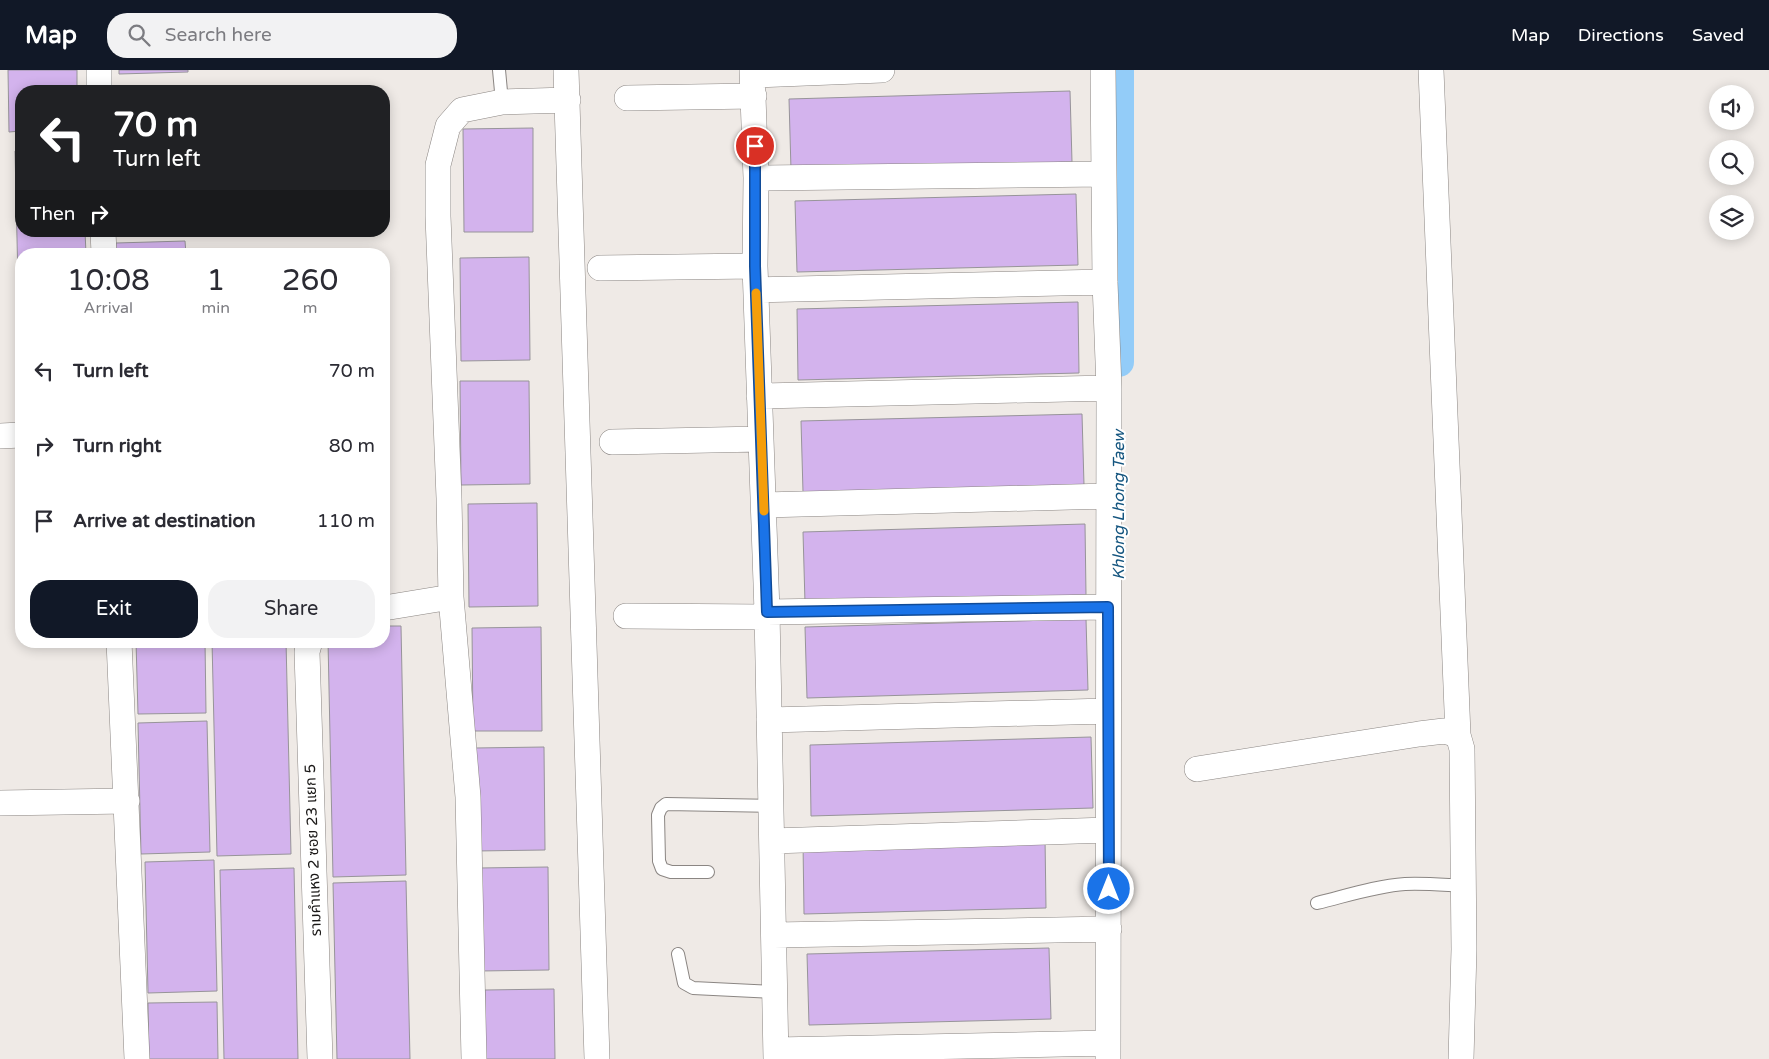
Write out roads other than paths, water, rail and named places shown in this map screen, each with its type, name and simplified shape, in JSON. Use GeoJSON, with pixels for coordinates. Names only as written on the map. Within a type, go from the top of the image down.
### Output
{"type":"FeatureCollection","features":[{"type":"Feature","properties":{"kind":"street"},"geometry":{"type":"LineString","coordinates":[[99,70],[99,85]]}},
{"type":"Feature","properties":{"kind":"street"},"geometry":{"type":"LineString","coordinates":[[566,70],[597,1059]]}},
{"type":"Feature","properties":{"kind":"street"},"geometry":{"type":"LineString","coordinates":[[627,98],[753,81],[882,70]]}},
{"type":"Feature","properties":{"kind":"street"},"geometry":{"type":"LineString","coordinates":[[753,81],[756,178],[755,278],[767,614],[776,1055],[1108,1051],[1108,388],[1103,70]]}},
{"type":"Feature","properties":{"kind":"street"},"geometry":{"type":"LineString","coordinates":[[1431,70],[1458,736],[1462,748],[1464,948],[1461,1059]]}},
{"type":"Feature","properties":{"kind":"street"},"geometry":{"type":"LineString","coordinates":[[474,1059],[468,797],[452,597],[438,226],[438,165],[448,126],[462,110],[502,102],[568,100]]}},
{"type":"Feature","properties":{"kind":"street"},"geometry":{"type":"LineString","coordinates":[[756,178],[1104,174]]}},
{"type":"Feature","properties":{"kind":"street"},"geometry":{"type":"LineString","coordinates":[[600,268],[755,278],[1105,282]]}},
{"type":"Feature","properties":{"kind":"street"},"geometry":{"type":"LineString","coordinates":[[759,396],[1108,388]]}},
{"type":"Feature","properties":{"kind":"street"},"geometry":{"type":"LineString","coordinates":[[0,436],[15,436]]}},
{"type":"Feature","properties":{"kind":"street"},"geometry":{"type":"LineString","coordinates":[[612,442],[760,439]]}},
{"type":"Feature","properties":{"kind":"street"},"geometry":{"type":"LineString","coordinates":[[764,505],[1108,496]]}},
{"type":"Feature","properties":{"kind":"street"},"geometry":{"type":"LineString","coordinates":[[390,607],[452,597]]}},
{"type":"Feature","properties":{"kind":"street"},"geometry":{"type":"LineString","coordinates":[[626,616],[1108,607]]}},
{"type":"Feature","properties":{"kind":"street"},"geometry":{"type":"LineString","coordinates":[[119,648],[137,1059]]}},
{"type":"Feature","properties":{"kind":"street","name":"รามคำแหง 2 ซอย 23 แยก 5"},"geometry":{"type":"LineString","coordinates":[[308,648],[320,1059]]}},
{"type":"Feature","properties":{"kind":"street"},"geometry":{"type":"LineString","coordinates":[[769,720],[1107,711]]}},
{"type":"Feature","properties":{"kind":"street"},"geometry":{"type":"LineString","coordinates":[[1197,768],[1419,734],[1444,731],[1458,736]]}},
{"type":"Feature","properties":{"kind":"street"},"geometry":{"type":"LineString","coordinates":[[0,803],[127,801]]}},
{"type":"Feature","properties":{"kind":"street"},"geometry":{"type":"LineString","coordinates":[[772,840],[1108,830]]}},
{"type":"Feature","properties":{"kind":"street"},"geometry":{"type":"LineString","coordinates":[[774,935],[1109,929]]}},
{"type":"Feature","properties":{"kind":"lane"},"geometry":{"type":"LineString","coordinates":[[499,70],[502,102]]}},
{"type":"Feature","properties":{"kind":"lane"},"geometry":{"type":"LineString","coordinates":[[708,872],[671,872],[662,869],[659,861],[658,815],[661,808],[666,804],[771,806]]}},
{"type":"Feature","properties":{"kind":"lane"},"geometry":{"type":"LineString","coordinates":[[1317,903],[1373,889],[1403,884],[1464,886]]}},
{"type":"Feature","properties":{"kind":"lane"},"geometry":{"type":"LineString","coordinates":[[678,954],[684,983],[693,988],[775,992]]}},
{"type":"Feature","properties":{"kind":"waterway","name":"Khlong Lhong Taew"},"geometry":{"type":"LineString","coordinates":[[1119,70],[1119,362]]}}]}
